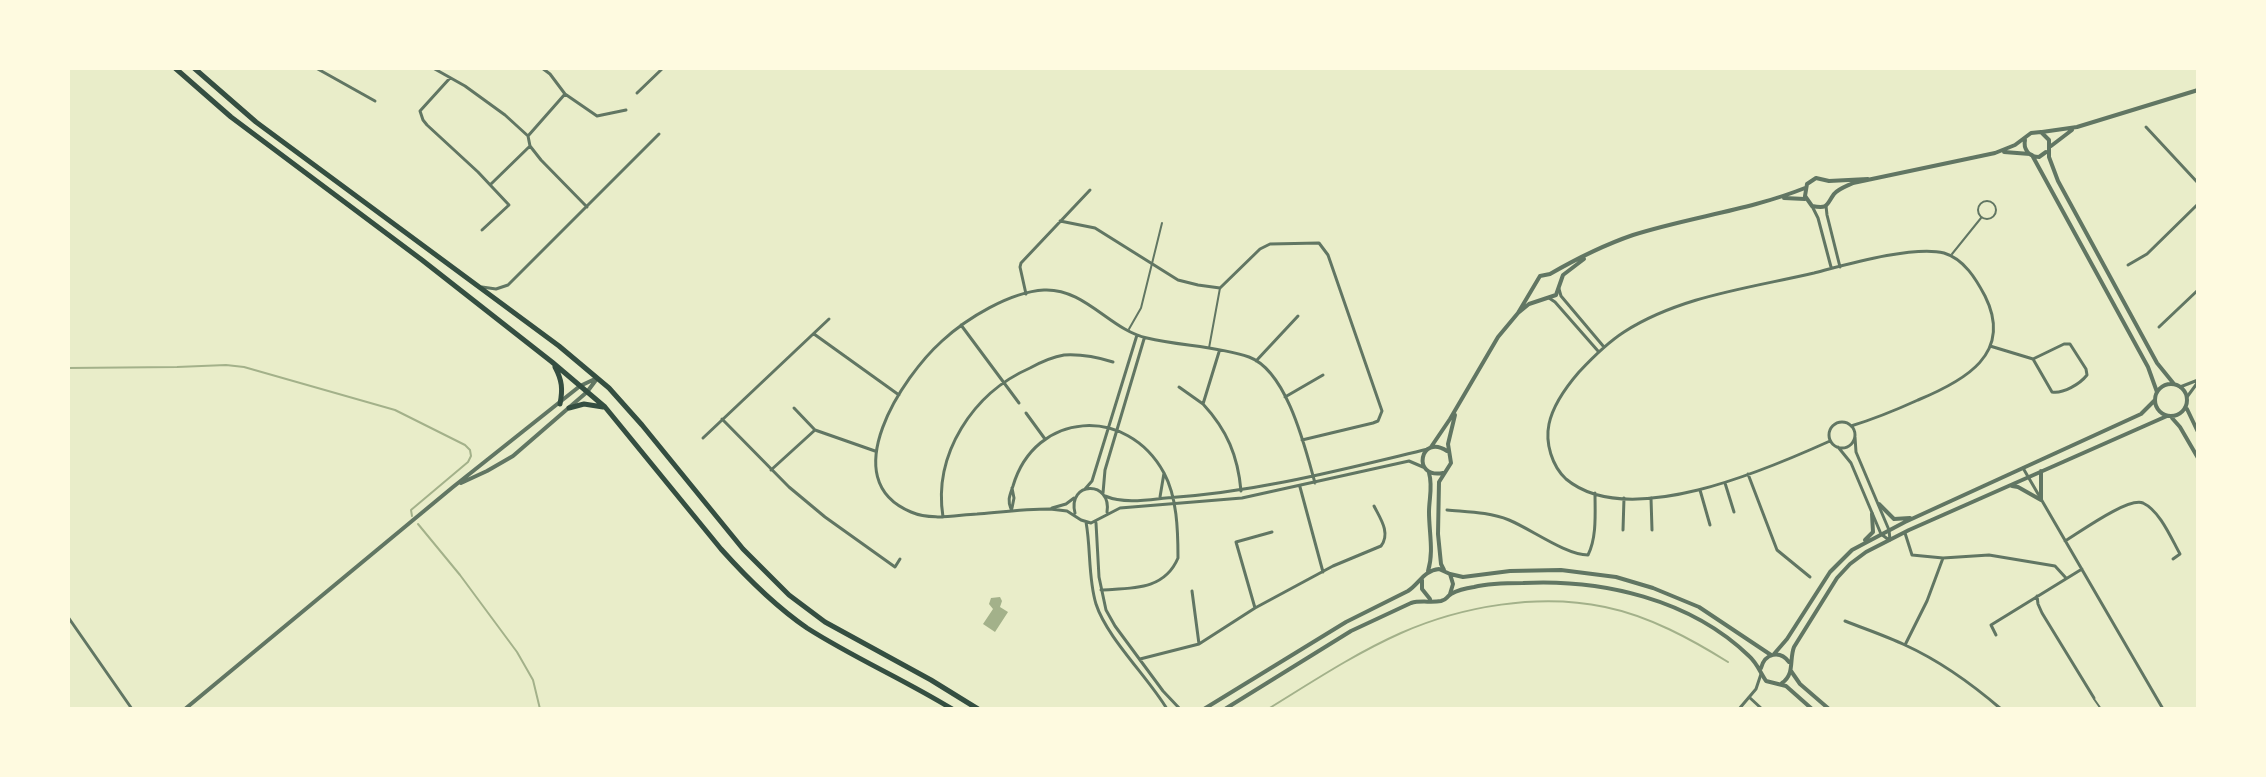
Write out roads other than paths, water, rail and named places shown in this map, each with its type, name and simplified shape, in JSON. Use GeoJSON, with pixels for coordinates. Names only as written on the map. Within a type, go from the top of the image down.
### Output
{"type":"FeatureCollection","features":[{"type":"Feature","properties":{"kind":"main road"},"geometry":{"type":"LineString","coordinates":[[175,68],[231,117],[422,260],[605,407],[721,549],[767,596],[804,626],[846,652],[952,709]]}},
{"type":"Feature","properties":{"kind":"main road"},"geometry":{"type":"LineString","coordinates":[[194,68],[256,122],[559,346],[597,378],[642,425],[743,549],[808,611],[978,709]]}},
{"type":"Feature","properties":{"kind":"main road"},"geometry":{"type":"LineString","coordinates":[[552,362],[561,378],[560,404]]}},
{"type":"Feature","properties":{"kind":"main road"},"geometry":{"type":"LineString","coordinates":[[569,408],[584,404],[605,407]]}},
{"type":"Feature","properties":{"kind":"street"},"geometry":{"type":"LineString","coordinates":[[316,68],[375,101]]}},
{"type":"Feature","properties":{"kind":"street"},"geometry":{"type":"LineString","coordinates":[[433,68],[465,86],[505,115],[528,136],[530,146],[587,207]]}},
{"type":"Feature","properties":{"kind":"street"},"geometry":{"type":"LineString","coordinates":[[542,68],[565,94],[597,116],[626,110]]}},
{"type":"Feature","properties":{"kind":"street"},"geometry":{"type":"LineString","coordinates":[[655,68],[658,72]]}},
{"type":"Feature","properties":{"kind":"street"},"geometry":{"type":"LineString","coordinates":[[637,93],[663,68]]}},
{"type":"Feature","properties":{"kind":"street"},"geometry":{"type":"LineString","coordinates":[[450,78],[420,111],[420,115],[509,205],[482,230]]}},
{"type":"Feature","properties":{"kind":"street"},"geometry":{"type":"LineString","coordinates":[[1995,153],[2015,145],[2034,132],[2077,127],[2198,90]]}},
{"type":"Feature","properties":{"kind":"street"},"geometry":{"type":"LineString","coordinates":[[528,136],[565,94]]}},
{"type":"Feature","properties":{"kind":"street"},"geometry":{"type":"LineString","coordinates":[[1812,206],[1826,206],[1834,194],[1845,186],[1868,179],[1995,153],[2015,151],[2039,157],[2077,127]]}},
{"type":"Feature","properties":{"kind":"street"},"geometry":{"type":"LineString","coordinates":[[2146,127],[2198,183]]}},
{"type":"Feature","properties":{"kind":"street"},"geometry":{"type":"LineString","coordinates":[[2041,132],[2047,137],[2058,181],[2157,363],[2187,397]]}},
{"type":"Feature","properties":{"kind":"street"},"geometry":{"type":"LineString","coordinates":[[476,284],[491,288],[505,286],[659,134]]}},
{"type":"Feature","properties":{"kind":"street"},"geometry":{"type":"LineString","coordinates":[[2028,135],[2024,145],[2148,367],[2157,392]]}},
{"type":"Feature","properties":{"kind":"street"},"geometry":{"type":"LineString","coordinates":[[491,184],[530,146]]}},
{"type":"Feature","properties":{"kind":"street"},"geometry":{"type":"LineString","coordinates":[[1805,199],[1807,184],[1816,178],[1829,181],[1868,179]]}},
{"type":"Feature","properties":{"kind":"street"},"geometry":{"type":"LineString","coordinates":[[1829,181],[1834,194]]}},
{"type":"Feature","properties":{"kind":"street"},"geometry":{"type":"LineString","coordinates":[[1541,293],[1540,276],[1635,235],[1805,188]]}},
{"type":"Feature","properties":{"kind":"street"},"geometry":{"type":"LineString","coordinates":[[1026,294],[1021,263],[1090,190]]}},
{"type":"Feature","properties":{"kind":"street"},"geometry":{"type":"LineString","coordinates":[[1774,199],[1805,199],[1812,206],[1831,268]]}},
{"type":"Feature","properties":{"kind":"street"},"geometry":{"type":"LineString","coordinates":[[1985,202],[1993,204],[1995,212],[1992,217],[1982,218],[1979,206],[1985,202]]}},
{"type":"Feature","properties":{"kind":"street"},"geometry":{"type":"LineString","coordinates":[[2128,265],[2147,254],[2198,204]]}},
{"type":"Feature","properties":{"kind":"street"},"geometry":{"type":"LineString","coordinates":[[1826,206],[1840,267]]}},
{"type":"Feature","properties":{"kind":"street"},"geometry":{"type":"LineString","coordinates":[[1951,256],[1982,218]]}},
{"type":"Feature","properties":{"kind":"street"},"geometry":{"type":"LineString","coordinates":[[1060,221],[1095,228],[1178,280],[1220,288]]}},
{"type":"Feature","properties":{"kind":"street"},"geometry":{"type":"LineString","coordinates":[[1128,330],[1141,308],[1162,223]]}},
{"type":"Feature","properties":{"kind":"street"},"geometry":{"type":"LineString","coordinates":[[1208,349],[1220,288],[1260,249],[1270,244],[1319,243],[1328,255],[1382,411],[1378,421],[1373,423],[1302,440]]}},
{"type":"Feature","properties":{"kind":"street"},"geometry":{"type":"LineString","coordinates":[[1559,282],[1569,269],[1596,251]]}},
{"type":"Feature","properties":{"kind":"street"},"geometry":{"type":"LineString","coordinates":[[1830,441],[1700,490],[1680,495],[1624,498],[1595,493],[1577,486],[1562,475],[1552,457],[1548,429],[1561,396],[1599,351],[1624,332],[1671,308],[1747,287],[1917,252],[1938,252],[1951,256],[1970,272],[1986,298],[1993,323],[1990,346],[1979,366],[1953,384],[1871,420],[1851,426],[1843,422],[1834,425],[1829,432],[1830,441],[1851,463],[1881,534],[1890,540]]}},
{"type":"Feature","properties":{"kind":"street"},"geometry":{"type":"LineString","coordinates":[[1550,274],[1559,282],[1561,296],[1604,347]]}},
{"type":"Feature","properties":{"kind":"street"},"geometry":{"type":"LineString","coordinates":[[1204,709],[1346,622],[1408,591],[1422,580],[1428,571],[1431,556],[1431,481],[1423,459],[1498,337],[1518,313],[1541,293],[1556,295],[1559,289]]}},
{"type":"Feature","properties":{"kind":"street"},"geometry":{"type":"LineString","coordinates":[[1315,483],[1285,397],[1269,372],[1256,361],[1239,355],[1145,338],[1073,296],[1052,290],[1026,294],[992,307],[961,325],[942,341],[923,360],[899,395],[884,422],[875,451],[882,488],[894,501],[913,513],[943,517],[1050,509],[1067,511],[1086,522],[1096,522],[1120,508],[1242,498],[1315,483],[1409,461],[1437,475],[1448,469],[1451,463],[1449,437],[1457,407]]}},
{"type":"Feature","properties":{"kind":"street"},"geometry":{"type":"LineString","coordinates":[[2159,327],[2198,290]]}},
{"type":"Feature","properties":{"kind":"street"},"geometry":{"type":"LineString","coordinates":[[1518,313],[1541,293]]}},
{"type":"Feature","properties":{"kind":"street"},"geometry":{"type":"LineString","coordinates":[[1541,293],[1555,302],[1599,351]]}},
{"type":"Feature","properties":{"kind":"street"},"geometry":{"type":"LineString","coordinates":[[1256,361],[1298,316]]}},
{"type":"Feature","properties":{"kind":"street"},"geometry":{"type":"LineString","coordinates":[[703,438],[829,319]]}},
{"type":"Feature","properties":{"kind":"street"},"geometry":{"type":"LineString","coordinates":[[961,325],[1019,403]]}},
{"type":"Feature","properties":{"kind":"street"},"geometry":{"type":"LineString","coordinates":[[813,333],[899,395]]}},
{"type":"Feature","properties":{"kind":"street"},"geometry":{"type":"LineString","coordinates":[[1050,509],[1066,504],[1092,481],[1137,335]]}},
{"type":"Feature","properties":{"kind":"street"},"geometry":{"type":"LineString","coordinates":[[1105,515],[1108,506],[1102,484],[1105,470],[1145,338]]}},
{"type":"Feature","properties":{"kind":"street"},"geometry":{"type":"LineString","coordinates":[[1990,346],[2033,359],[2070,344],[2087,375],[2060,393],[2052,392],[2033,359]]}},
{"type":"Feature","properties":{"kind":"street"},"geometry":{"type":"LineString","coordinates":[[1203,404],[1219,351]]}},
{"type":"Feature","properties":{"kind":"street"},"geometry":{"type":"LineString","coordinates":[[943,517],[944,482],[954,439],[973,410],[1004,382],[1046,360],[1062,356],[1090,356],[1113,362]]}},
{"type":"Feature","properties":{"kind":"street"},"geometry":{"type":"LineString","coordinates":[[1285,397],[1323,375]]}},
{"type":"Feature","properties":{"kind":"street"},"geometry":{"type":"LineString","coordinates":[[185,709],[453,487],[580,386],[597,378]]}},
{"type":"Feature","properties":{"kind":"street"},"geometry":{"type":"LineString","coordinates":[[453,487],[513,456],[587,392],[597,378]]}},
{"type":"Feature","properties":{"kind":"street"},"geometry":{"type":"LineString","coordinates":[[1860,545],[2141,414],[2163,386],[2198,381]]}},
{"type":"Feature","properties":{"kind":"street"},"geometry":{"type":"LineString","coordinates":[[2198,381],[2187,397],[2186,405],[2198,432]]}},
{"type":"Feature","properties":{"kind":"street"},"geometry":{"type":"LineString","coordinates":[[1179,387],[1203,404],[1229,439],[1241,491]]}},
{"type":"Feature","properties":{"kind":"street"},"geometry":{"type":"LineString","coordinates":[[2155,400],[2159,411],[2176,421],[2198,458]]}},
{"type":"Feature","properties":{"kind":"street"},"geometry":{"type":"LineString","coordinates":[[1739,709],[1761,685],[1787,679],[1794,647],[1837,578],[1858,557],[2041,471],[2179,414],[2186,405]]}},
{"type":"Feature","properties":{"kind":"street"},"geometry":{"type":"LineString","coordinates":[[794,408],[815,430],[875,451]]}},
{"type":"Feature","properties":{"kind":"street"},"geometry":{"type":"LineString","coordinates":[[1026,413],[1045,440]]}},
{"type":"Feature","properties":{"kind":"street"},"geometry":{"type":"LineString","coordinates":[[722,419],[771,470],[825,517],[895,567],[900,559]]}},
{"type":"Feature","properties":{"kind":"street"},"geometry":{"type":"LineString","coordinates":[[1012,511],[1008,503],[1020,466],[1045,440],[1071,427],[1092,425],[1126,433],[1140,444],[1164,473],[1173,498],[1178,549],[1175,563],[1153,585],[1101,590]]}},
{"type":"Feature","properties":{"kind":"street"},"geometry":{"type":"LineString","coordinates":[[1851,426],[1856,452],[1879,504],[1890,540]]}},
{"type":"Feature","properties":{"kind":"street"},"geometry":{"type":"LineString","coordinates":[[771,470],[815,430]]}},
{"type":"Feature","properties":{"kind":"street"},"geometry":{"type":"LineString","coordinates":[[1838,447],[1848,446],[1855,437]]}},
{"type":"Feature","properties":{"kind":"street"},"geometry":{"type":"LineString","coordinates":[[1085,489],[1127,500],[1173,498],[1241,491],[1429,448],[1442,447],[1449,453]]}},
{"type":"Feature","properties":{"kind":"street"},"geometry":{"type":"LineString","coordinates":[[2023,468],[2163,709]]}},
{"type":"Feature","properties":{"kind":"street"},"geometry":{"type":"LineString","coordinates":[[2041,471],[2041,500]]}},
{"type":"Feature","properties":{"kind":"street"},"geometry":{"type":"LineString","coordinates":[[1163,506],[1160,499],[1164,473]]}},
{"type":"Feature","properties":{"kind":"street"},"geometry":{"type":"LineString","coordinates":[[1443,473],[1439,482],[1438,526],[1439,555],[1444,570]]}},
{"type":"Feature","properties":{"kind":"street"},"geometry":{"type":"LineString","coordinates":[[1748,474],[1777,550],[1810,577]]}},
{"type":"Feature","properties":{"kind":"street"},"geometry":{"type":"LineString","coordinates":[[1725,483],[1734,512]]}},
{"type":"Feature","properties":{"kind":"street"},"geometry":{"type":"LineString","coordinates":[[1300,486],[1323,572]]}},
{"type":"Feature","properties":{"kind":"street"},"geometry":{"type":"LineString","coordinates":[[2009,486],[2018,487],[2041,500]]}},
{"type":"Feature","properties":{"kind":"street"},"geometry":{"type":"LineString","coordinates":[[1700,490],[1710,525]]}},
{"type":"Feature","properties":{"kind":"street"},"geometry":{"type":"LineString","coordinates":[[1447,510],[1497,516],[1577,554],[1588,555],[1594,533],[1595,493]]}},
{"type":"Feature","properties":{"kind":"street"},"geometry":{"type":"LineString","coordinates":[[1077,496],[1074,511],[1081,520]]}},
{"type":"Feature","properties":{"kind":"street"},"geometry":{"type":"LineString","coordinates":[[1623,530],[1624,498]]}},
{"type":"Feature","properties":{"kind":"street"},"geometry":{"type":"LineString","coordinates":[[1651,498],[1652,530]]}},
{"type":"Feature","properties":{"kind":"street"},"geometry":{"type":"LineString","coordinates":[[2065,541],[2128,504],[2140,502],[2159,519],[2180,554],[2173,559]]}},
{"type":"Feature","properties":{"kind":"street"},"geometry":{"type":"LineString","coordinates":[[1879,504],[1894,519],[1916,517]]}},
{"type":"Feature","properties":{"kind":"street"},"geometry":{"type":"LineString","coordinates":[[1140,659],[1199,644],[1255,608],[1333,566],[1381,546],[1385,541],[1384,527],[1374,506]]}},
{"type":"Feature","properties":{"kind":"street"},"geometry":{"type":"LineString","coordinates":[[1756,689],[1763,660],[1787,639],[1830,572],[1873,532],[1872,514]]}},
{"type":"Feature","properties":{"kind":"street"},"geometry":{"type":"LineString","coordinates":[[1086,522],[1094,597],[1099,613],[1167,709]]}},
{"type":"Feature","properties":{"kind":"street"},"geometry":{"type":"LineString","coordinates":[[1096,522],[1101,590],[1109,616],[1163,691],[1180,709]]}},
{"type":"Feature","properties":{"kind":"street"},"geometry":{"type":"LineString","coordinates":[[1255,608],[1236,542],[1272,532]]}},
{"type":"Feature","properties":{"kind":"street"},"geometry":{"type":"LineString","coordinates":[[1905,533],[1912,555],[1943,558],[1989,555],[2055,566],[2066,578]]}},
{"type":"Feature","properties":{"kind":"street"},"geometry":{"type":"LineString","coordinates":[[1905,645],[1927,601],[1943,558]]}},
{"type":"Feature","properties":{"kind":"street"},"geometry":{"type":"LineString","coordinates":[[1996,635],[1991,625],[2082,569]]}},
{"type":"Feature","properties":{"kind":"street"},"geometry":{"type":"LineString","coordinates":[[1428,571],[1444,570],[1463,577],[1510,571],[1561,570],[1616,577],[1662,591],[1699,607],[1772,654],[1784,657],[1800,684],[1829,709]]}},
{"type":"Feature","properties":{"kind":"street"},"geometry":{"type":"LineString","coordinates":[[1450,574],[1453,584],[1450,595]]}},
{"type":"Feature","properties":{"kind":"street"},"geometry":{"type":"LineString","coordinates":[[1422,580],[1424,594],[1436,601]]}},
{"type":"Feature","properties":{"kind":"street"},"geometry":{"type":"LineString","coordinates":[[1225,709],[1351,631],[1411,603],[1445,599],[1482,585],[1542,582],[1577,583],[1613,589],[1649,599],[1694,618],[1740,648],[1766,681],[1790,689],[1812,709]]}},
{"type":"Feature","properties":{"kind":"street"},"geometry":{"type":"LineString","coordinates":[[1192,591],[1199,644]]}},
{"type":"Feature","properties":{"kind":"street"},"geometry":{"type":"LineString","coordinates":[[2037,596],[2042,613],[2101,709]]}},
{"type":"Feature","properties":{"kind":"street"},"geometry":{"type":"LineString","coordinates":[[68,617],[132,709]]}},
{"type":"Feature","properties":{"kind":"street"},"geometry":{"type":"LineString","coordinates":[[1845,621],[1905,645],[1952,672],[2001,709]]}},
{"type":"Feature","properties":{"kind":"street"},"geometry":{"type":"LineString","coordinates":[[1749,697],[1762,709]]}},
{"type":"Feature","properties":{"kind":"waterway"},"geometry":{"type":"LineString","coordinates":[[68,368],[244,367],[395,410],[465,445],[471,456],[468,462],[411,510],[412,516]]}},
{"type":"Feature","properties":{"kind":"waterway"},"geometry":{"type":"LineString","coordinates":[[418,524],[517,652],[533,680],[540,709]]}},
{"type":"Feature","properties":{"kind":"waterway"},"geometry":{"type":"LineString","coordinates":[[1268,709],[1350,659],[1401,633],[1475,609],[1528,602],[1580,603],[1638,616],[1669,629],[1728,662]]}}]}
